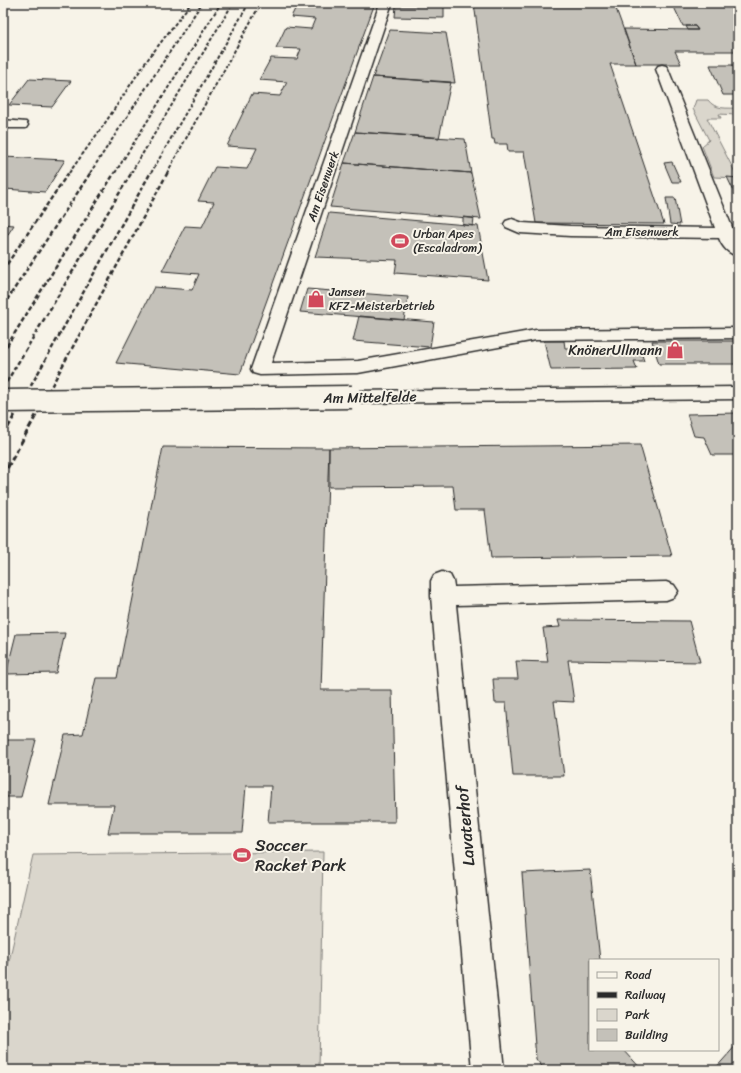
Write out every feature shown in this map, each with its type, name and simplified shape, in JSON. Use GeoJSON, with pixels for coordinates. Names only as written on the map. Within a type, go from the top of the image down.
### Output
{"type":"FeatureCollection","features":[{"type":"Feature","properties":{"kind":"street","name":"Am Eisenwerk"},"geometry":{"type":"LineString","coordinates":[[386,3],[260,369],[358,367],[536,332],[738,333]]}},
{"type":"Feature","properties":{"kind":"street"},"geometry":{"type":"LineString","coordinates":[[662,69],[729,243],[738,251]]}},
{"type":"Feature","properties":{"kind":"street"},"geometry":{"type":"LineString","coordinates":[[3,124],[21,125]]}},
{"type":"Feature","properties":{"kind":"street","name":"Am Eisenwerk"},"geometry":{"type":"LineString","coordinates":[[512,224],[520,228],[570,231],[725,232]]}},
{"type":"Feature","properties":{"kind":"street"},"geometry":{"type":"LineString","coordinates":[[570,231],[574,247]]}},
{"type":"Feature","properties":{"kind":"street","name":"Am Mittelfelde"},"geometry":{"type":"LineString","coordinates":[[3,401],[738,393]]}},
{"type":"Feature","properties":{"kind":"street","name":"Lavaterhof"},"geometry":{"type":"LineString","coordinates":[[488,1070],[442,588],[666,591]]}},
{"type":"Feature","properties":{"kind":"green space"},"geometry":{"type":"Polygon","coordinates":[[[696,100],[708,100],[714,105],[722,108],[738,108],[738,117],[736,115],[719,114],[721,118],[707,118],[738,178],[714,177],[702,146],[709,140],[693,109],[696,100]]]}},
{"type":"Feature","properties":{"kind":"green space"},"geometry":{"type":"Polygon","coordinates":[[[323,852],[319,1070],[3,1070],[3,988],[33,855],[323,852]]]}},
{"type":"Feature","properties":{"kind":"building"},"geometry":{"type":"Polygon","coordinates":[[[298,3],[375,3],[240,374],[116,363],[154,287],[192,290],[199,274],[162,271],[185,226],[202,227],[214,202],[198,201],[215,167],[247,169],[257,148],[227,146],[252,94],[280,96],[287,82],[259,80],[271,58],[297,59],[301,49],[276,48],[286,27],[311,29],[315,19],[291,17],[298,3]]]}},
{"type":"Feature","properties":{"kind":"building"},"geometry":{"type":"Polygon","coordinates":[[[418,3],[444,3],[444,18],[395,17],[396,6],[418,6],[418,3]]]}},
{"type":"Feature","properties":{"kind":"building"},"geometry":{"type":"Polygon","coordinates":[[[474,3],[614,3],[636,64],[610,64],[664,224],[536,223],[524,152],[508,152],[507,144],[495,144],[494,139],[492,139],[474,3]]]}},
{"type":"Feature","properties":{"kind":"building"},"geometry":{"type":"Polygon","coordinates":[[[672,3],[738,3],[738,51],[675,51],[681,64],[636,64],[624,29],[698,30],[695,26],[683,26],[672,3]]]}},
{"type":"Feature","properties":{"kind":"building"},"geometry":{"type":"Polygon","coordinates":[[[686,26],[695,26],[698,30],[688,30],[686,26]]]}},
{"type":"Feature","properties":{"kind":"building"},"geometry":{"type":"Polygon","coordinates":[[[390,30],[446,33],[455,83],[373,77],[390,30]]]}},
{"type":"Feature","properties":{"kind":"building"},"geometry":{"type":"Polygon","coordinates":[[[710,65],[738,65],[738,95],[723,95],[710,65]]]}},
{"type":"Feature","properties":{"kind":"building"},"geometry":{"type":"Polygon","coordinates":[[[373,77],[451,82],[439,138],[355,132],[373,77]]]}},
{"type":"Feature","properties":{"kind":"building"},"geometry":{"type":"Polygon","coordinates":[[[29,79],[71,81],[52,107],[9,105],[29,79]]]}},
{"type":"Feature","properties":{"kind":"building"},"geometry":{"type":"Polygon","coordinates":[[[355,132],[465,139],[471,173],[344,163],[355,132]]]}},
{"type":"Feature","properties":{"kind":"building"},"geometry":{"type":"Polygon","coordinates":[[[3,157],[65,160],[45,192],[5,189],[3,192],[3,157]]]}},
{"type":"Feature","properties":{"kind":"building"},"geometry":{"type":"Polygon","coordinates":[[[672,162],[681,182],[672,182],[664,163],[672,162]]]}},
{"type":"Feature","properties":{"kind":"building"},"geometry":{"type":"Polygon","coordinates":[[[344,163],[471,173],[481,219],[330,207],[344,163]]]}},
{"type":"Feature","properties":{"kind":"building"},"geometry":{"type":"Polygon","coordinates":[[[727,177],[738,178],[738,200],[727,177]]]}},
{"type":"Feature","properties":{"kind":"building"},"geometry":{"type":"Polygon","coordinates":[[[666,198],[675,198],[680,225],[670,224],[666,198]]]}},
{"type":"Feature","properties":{"kind":"building","name":"Urban Apes (Escaladrom)"},"geometry":{"type":"Polygon","coordinates":[[[329,213],[478,226],[488,280],[395,273],[397,260],[315,257],[329,213]]]}},
{"type":"Feature","properties":{"kind":"building"},"geometry":{"type":"Polygon","coordinates":[[[463,217],[474,218],[473,226],[463,225],[463,217]]]}},
{"type":"Feature","properties":{"kind":"building"},"geometry":{"type":"Polygon","coordinates":[[[3,224],[14,225],[3,242],[3,224]]]}},
{"type":"Feature","properties":{"kind":"building"},"geometry":{"type":"Polygon","coordinates":[[[307,289],[408,297],[404,320],[300,312],[307,289]]]}},
{"type":"Feature","properties":{"kind":"building"},"geometry":{"type":"Polygon","coordinates":[[[359,316],[434,322],[430,347],[353,341],[359,316]]]}},
{"type":"Feature","properties":{"kind":"building"},"geometry":{"type":"Polygon","coordinates":[[[544,341],[564,341],[565,348],[631,347],[633,355],[642,355],[644,361],[634,361],[637,369],[551,370],[544,341]]]}},
{"type":"Feature","properties":{"kind":"building"},"geometry":{"type":"Polygon","coordinates":[[[652,341],[738,341],[738,364],[659,364],[652,341]]]}},
{"type":"Feature","properties":{"kind":"building"},"geometry":{"type":"Polygon","coordinates":[[[738,413],[738,455],[712,455],[704,437],[694,436],[687,414],[738,413]]]}},
{"type":"Feature","properties":{"kind":"building"},"geometry":{"type":"Polygon","coordinates":[[[640,445],[672,556],[491,558],[485,510],[456,510],[453,486],[329,487],[329,448],[640,445]]]}},
{"type":"Feature","properties":{"kind":"building"},"geometry":{"type":"Polygon","coordinates":[[[163,447],[329,448],[321,690],[392,690],[395,822],[268,822],[271,786],[246,786],[242,833],[108,833],[114,805],[49,805],[65,735],[83,734],[96,678],[117,678],[163,447]]]}},
{"type":"Feature","properties":{"kind":"building"},"geometry":{"type":"Polygon","coordinates":[[[558,620],[689,621],[700,662],[568,660],[574,702],[554,701],[564,776],[513,776],[506,703],[495,703],[493,679],[518,679],[516,661],[548,662],[543,628],[560,627],[558,620]]]}},
{"type":"Feature","properties":{"kind":"building"},"geometry":{"type":"Polygon","coordinates":[[[65,633],[56,673],[6,674],[16,634],[65,633]]]}},
{"type":"Feature","properties":{"kind":"building"},"geometry":{"type":"Polygon","coordinates":[[[3,740],[36,740],[21,797],[3,797],[3,740]]]}},
{"type":"Feature","properties":{"kind":"building"},"geometry":{"type":"Polygon","coordinates":[[[590,870],[600,959],[589,959],[589,1051],[625,1051],[642,1070],[545,1070],[536,1059],[522,873],[590,870]]]}},
{"type":"Feature","properties":{"kind":"building"},"geometry":{"type":"Polygon","coordinates":[[[738,1043],[738,1070],[714,1070],[738,1043]]]}},
{"type":"Feature","properties":{"kind":"railway"},"geometry":{"type":"LineString","coordinates":[[69,173],[103,126],[145,63],[191,3]]}},
{"type":"Feature","properties":{"kind":"railway"},"geometry":{"type":"LineString","coordinates":[[90,173],[202,3]]}},
{"type":"Feature","properties":{"kind":"railway"},"geometry":{"type":"LineString","coordinates":[[115,173],[221,3]]}},
{"type":"Feature","properties":{"kind":"railway"},"geometry":{"type":"LineString","coordinates":[[131,173],[233,3]]}},
{"type":"Feature","properties":{"kind":"railway"},"geometry":{"type":"LineString","coordinates":[[151,173],[249,3]]}},
{"type":"Feature","properties":{"kind":"railway"},"geometry":{"type":"LineString","coordinates":[[167,173],[261,3]]}},
{"type":"Feature","properties":{"kind":"railway"},"geometry":{"type":"LineString","coordinates":[[3,270],[69,172]]}},
{"type":"Feature","properties":{"kind":"railway"},"geometry":{"type":"LineString","coordinates":[[3,306],[91,172]]}},
{"type":"Feature","properties":{"kind":"railway"},"geometry":{"type":"LineString","coordinates":[[3,352],[115,172]]}},
{"type":"Feature","properties":{"kind":"railway"},"geometry":{"type":"LineString","coordinates":[[3,388],[132,172]]}},
{"type":"Feature","properties":{"kind":"railway"},"geometry":{"type":"LineString","coordinates":[[24,398],[151,172]]}},
{"type":"Feature","properties":{"kind":"railway"},"geometry":{"type":"LineString","coordinates":[[45,398],[168,172]]}},
{"type":"Feature","properties":{"kind":"railway"},"geometry":{"type":"LineString","coordinates":[[3,436],[25,397]]}},
{"type":"Feature","properties":{"kind":"railway"},"geometry":{"type":"LineString","coordinates":[[3,476],[46,397]]}},
{"type":"Feature","properties":{"kind":"place","name":"Urban Apes (Escaladrom)"},"geometry":{"type":"Point","coordinates":[400,241]}},
{"type":"Feature","properties":{"kind":"place","name":"Jansen KFZ-Meisterbetrieb"},"geometry":{"type":"Point","coordinates":[316,299]}},
{"type":"Feature","properties":{"kind":"place","name":"KnönerUllmann"},"geometry":{"type":"Point","coordinates":[675,350]}},
{"type":"Feature","properties":{"kind":"place","name":"Soccer Racket Park"},"geometry":{"type":"Point","coordinates":[242,855]}}]}
